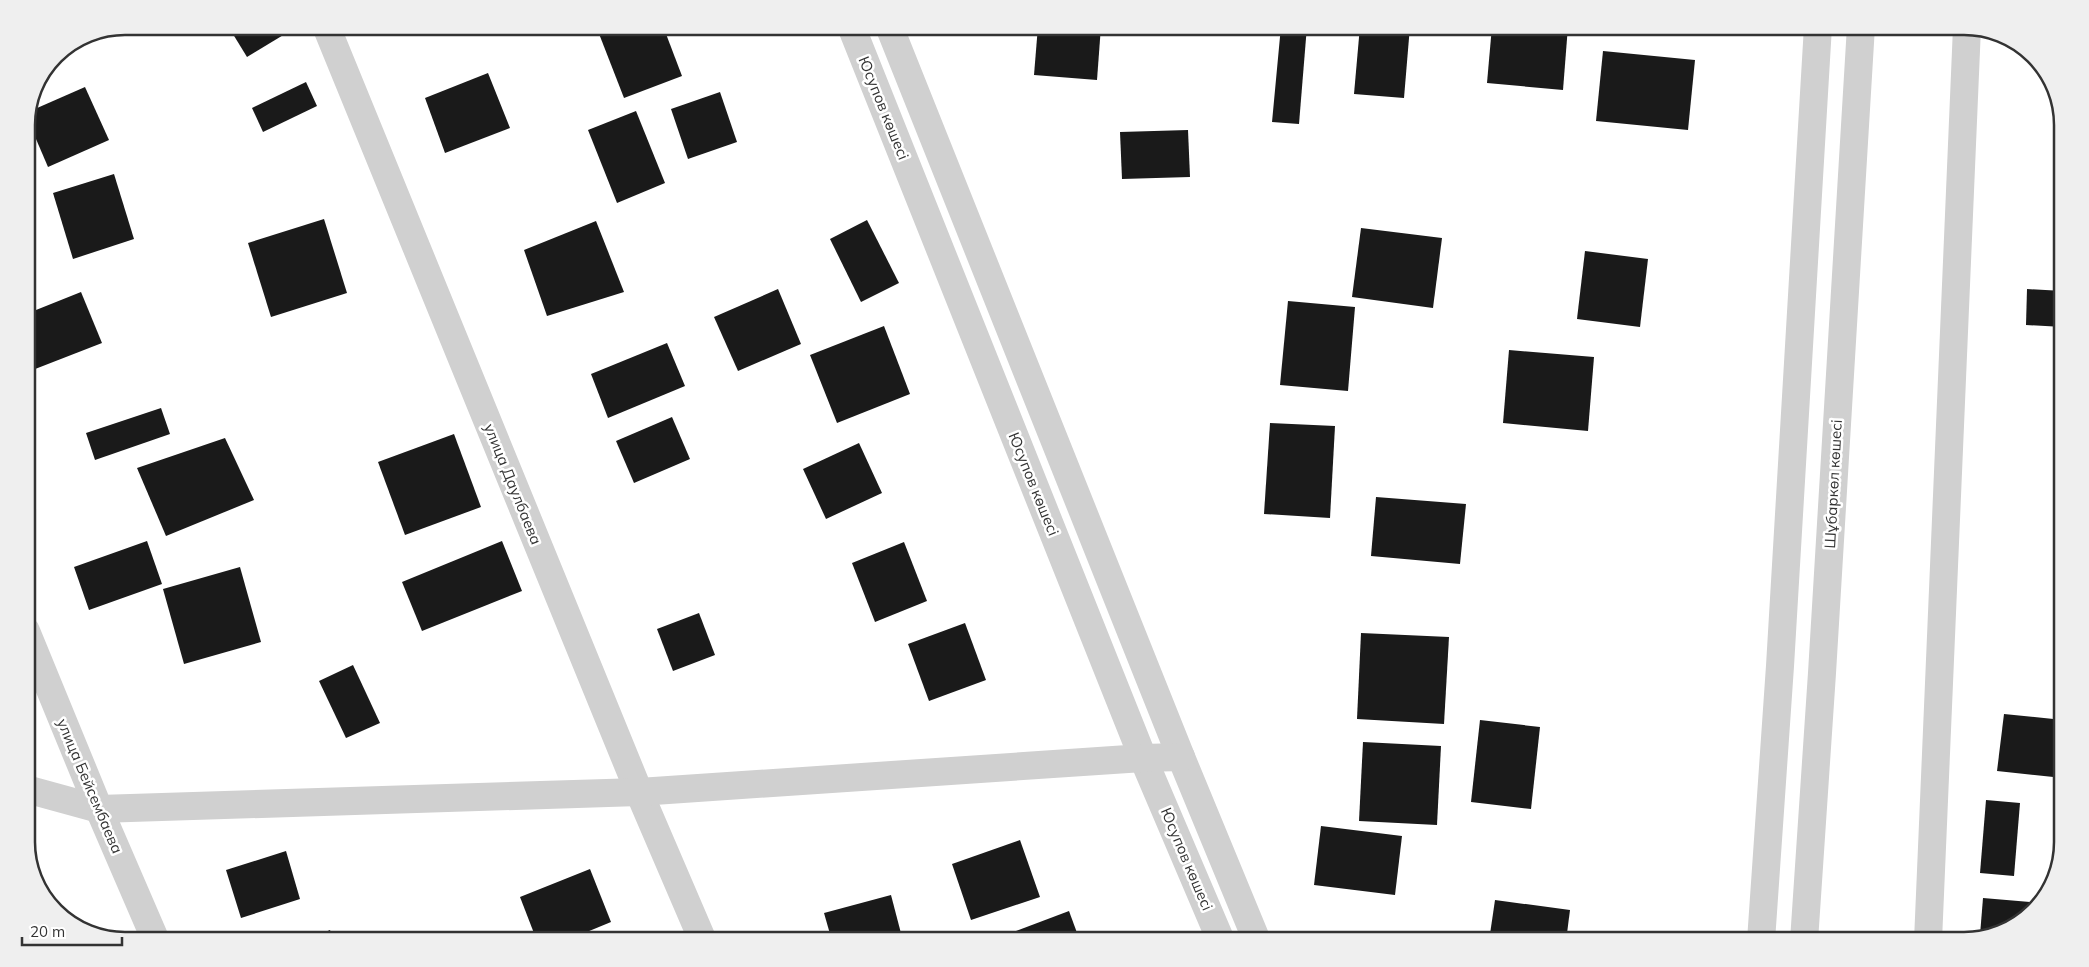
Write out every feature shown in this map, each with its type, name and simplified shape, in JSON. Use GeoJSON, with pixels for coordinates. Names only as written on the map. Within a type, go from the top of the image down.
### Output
{"type":"FeatureCollection","features":[{"type":"Feature","properties":{"kind":"street","name":"улица Даулбаева"},"geometry":{"type":"LineString","coordinates":[[330,35],[639,792],[699,932]]}},
{"type":"Feature","properties":{"kind":"street","name":"Юсупов көшесі"},"geometry":{"type":"LineString","coordinates":[[855,35],[1144,758],[1217,932]]}},
{"type":"Feature","properties":{"kind":"street"},"geometry":{"type":"LineString","coordinates":[[893,35],[1252,932]]}},
{"type":"Feature","properties":{"kind":"street"},"geometry":{"type":"LineString","coordinates":[[1762,932],[1780,666],[1817,35]]}},
{"type":"Feature","properties":{"kind":"street","name":"Шұбаркөл көшесі"},"geometry":{"type":"LineString","coordinates":[[1805,932],[1860,35]]}},
{"type":"Feature","properties":{"kind":"street"},"geometry":{"type":"LineString","coordinates":[[1928,932],[1967,35]]}},
{"type":"Feature","properties":{"kind":"street","name":"улица Бейсембаева"},"geometry":{"type":"LineString","coordinates":[[35,652],[98,809],[152,932]]}},
{"type":"Feature","properties":{"kind":"street"},"geometry":{"type":"LineString","coordinates":[[35,792],[98,809],[639,792],[1181,757]]}},
{"type":"Feature","properties":{"kind":"building"},"geometry":{"type":"Polygon","coordinates":[[[234,35],[283,35],[247,57],[234,35]]]}},
{"type":"Feature","properties":{"kind":"building"},"geometry":{"type":"Polygon","coordinates":[[[600,35],[666,35],[682,76],[624,98],[600,35]]]}},
{"type":"Feature","properties":{"kind":"building"},"geometry":{"type":"Polygon","coordinates":[[[1037,35],[1100,35],[1097,80],[1034,75],[1037,35]]]}},
{"type":"Feature","properties":{"kind":"building"},"geometry":{"type":"Polygon","coordinates":[[[1280,35],[1306,35],[1299,124],[1272,122],[1280,35]]]}},
{"type":"Feature","properties":{"kind":"building"},"geometry":{"type":"Polygon","coordinates":[[[1359,35],[1409,35],[1404,98],[1354,94],[1359,35]]]}},
{"type":"Feature","properties":{"kind":"building"},"geometry":{"type":"Polygon","coordinates":[[[1491,35],[1567,35],[1563,90],[1487,83],[1491,35]]]}},
{"type":"Feature","properties":{"kind":"building"},"geometry":{"type":"Polygon","coordinates":[[[1603,51],[1695,60],[1688,130],[1596,121],[1603,51]]]}},
{"type":"Feature","properties":{"kind":"building"},"geometry":{"type":"Polygon","coordinates":[[[488,73],[510,128],[445,153],[425,98],[488,73]]]}},
{"type":"Feature","properties":{"kind":"building"},"geometry":{"type":"Polygon","coordinates":[[[306,82],[317,106],[263,132],[252,108],[306,82]]]}},
{"type":"Feature","properties":{"kind":"building"},"geometry":{"type":"Polygon","coordinates":[[[85,87],[109,140],[48,167],[35,137],[37,108],[85,87]]]}},
{"type":"Feature","properties":{"kind":"building"},"geometry":{"type":"Polygon","coordinates":[[[720,92],[737,142],[688,159],[671,109],[720,92]]]}},
{"type":"Feature","properties":{"kind":"building"},"geometry":{"type":"Polygon","coordinates":[[[636,111],[665,183],[617,203],[588,130],[636,111]]]}},
{"type":"Feature","properties":{"kind":"building"},"geometry":{"type":"Polygon","coordinates":[[[1188,130],[1190,177],[1122,179],[1120,132],[1188,130]]]}},
{"type":"Feature","properties":{"kind":"building"},"geometry":{"type":"Polygon","coordinates":[[[114,174],[134,239],[73,259],[53,193],[114,174]]]}},
{"type":"Feature","properties":{"kind":"building"},"geometry":{"type":"Polygon","coordinates":[[[324,219],[347,293],[271,317],[248,243],[324,219]]]}},
{"type":"Feature","properties":{"kind":"building"},"geometry":{"type":"Polygon","coordinates":[[[867,220],[899,283],[861,302],[830,239],[867,220]]]}},
{"type":"Feature","properties":{"kind":"building"},"geometry":{"type":"Polygon","coordinates":[[[596,221],[624,292],[547,316],[524,250],[596,221]]]}},
{"type":"Feature","properties":{"kind":"building"},"geometry":{"type":"Polygon","coordinates":[[[1361,228],[1442,238],[1433,308],[1352,297],[1361,228]]]}},
{"type":"Feature","properties":{"kind":"building"},"geometry":{"type":"Polygon","coordinates":[[[1585,251],[1648,259],[1640,327],[1577,319],[1585,251]]]}},
{"type":"Feature","properties":{"kind":"building"},"geometry":{"type":"Polygon","coordinates":[[[778,289],[801,344],[738,371],[714,317],[778,289]]]}},
{"type":"Feature","properties":{"kind":"building"},"geometry":{"type":"Polygon","coordinates":[[[2027,289],[2054,290],[2054,327],[2026,325],[2027,289]]]}},
{"type":"Feature","properties":{"kind":"building"},"geometry":{"type":"Polygon","coordinates":[[[81,292],[102,343],[35,369],[35,310],[81,292]]]}},
{"type":"Feature","properties":{"kind":"building"},"geometry":{"type":"Polygon","coordinates":[[[1288,301],[1355,307],[1348,391],[1280,385],[1288,301]]]}},
{"type":"Feature","properties":{"kind":"building"},"geometry":{"type":"Polygon","coordinates":[[[884,326],[910,394],[837,423],[810,355],[884,326]]]}},
{"type":"Feature","properties":{"kind":"building"},"geometry":{"type":"Polygon","coordinates":[[[667,343],[685,386],[608,418],[591,374],[667,343]]]}},
{"type":"Feature","properties":{"kind":"building"},"geometry":{"type":"Polygon","coordinates":[[[1509,350],[1594,357],[1588,431],[1503,423],[1509,350]]]}},
{"type":"Feature","properties":{"kind":"building"},"geometry":{"type":"Polygon","coordinates":[[[161,408],[170,434],[95,460],[86,433],[161,408]]]}},
{"type":"Feature","properties":{"kind":"building"},"geometry":{"type":"Polygon","coordinates":[[[672,417],[690,459],[634,483],[616,441],[672,417]]]}},
{"type":"Feature","properties":{"kind":"building"},"geometry":{"type":"Polygon","coordinates":[[[1270,423],[1335,426],[1330,518],[1264,514],[1270,423]]]}},
{"type":"Feature","properties":{"kind":"building"},"geometry":{"type":"Polygon","coordinates":[[[454,434],[481,507],[405,535],[378,462],[454,434]]]}},
{"type":"Feature","properties":{"kind":"building"},"geometry":{"type":"Polygon","coordinates":[[[225,438],[254,500],[166,536],[137,468],[225,438]]]}},
{"type":"Feature","properties":{"kind":"building"},"geometry":{"type":"Polygon","coordinates":[[[859,443],[882,493],[826,519],[803,469],[859,443]]]}},
{"type":"Feature","properties":{"kind":"building"},"geometry":{"type":"Polygon","coordinates":[[[1376,497],[1466,504],[1460,564],[1371,556],[1376,497]]]}},
{"type":"Feature","properties":{"kind":"building"},"geometry":{"type":"Polygon","coordinates":[[[147,541],[162,584],[89,610],[74,567],[147,541]]]}},
{"type":"Feature","properties":{"kind":"building"},"geometry":{"type":"Polygon","coordinates":[[[502,541],[522,591],[422,631],[402,582],[502,541]]]}},
{"type":"Feature","properties":{"kind":"building"},"geometry":{"type":"Polygon","coordinates":[[[904,542],[927,601],[875,622],[852,563],[904,542]]]}},
{"type":"Feature","properties":{"kind":"building"},"geometry":{"type":"Polygon","coordinates":[[[240,567],[261,642],[184,664],[163,589],[240,567]]]}},
{"type":"Feature","properties":{"kind":"building"},"geometry":{"type":"Polygon","coordinates":[[[699,613],[715,655],[673,671],[657,629],[699,613]]]}},
{"type":"Feature","properties":{"kind":"building"},"geometry":{"type":"Polygon","coordinates":[[[965,623],[986,680],[929,701],[908,644],[965,623]]]}},
{"type":"Feature","properties":{"kind":"building"},"geometry":{"type":"Polygon","coordinates":[[[1361,633],[1449,637],[1444,724],[1357,719],[1361,633]]]}},
{"type":"Feature","properties":{"kind":"building"},"geometry":{"type":"Polygon","coordinates":[[[353,665],[380,723],[346,738],[319,681],[353,665]]]}},
{"type":"Feature","properties":{"kind":"building"},"geometry":{"type":"Polygon","coordinates":[[[2004,714],[2054,719],[2054,777],[1997,771],[2004,714]]]}},
{"type":"Feature","properties":{"kind":"building"},"geometry":{"type":"Polygon","coordinates":[[[1480,720],[1540,727],[1531,809],[1471,802],[1480,720]]]}},
{"type":"Feature","properties":{"kind":"building"},"geometry":{"type":"Polygon","coordinates":[[[1363,742],[1441,746],[1437,825],[1359,821],[1363,742]]]}},
{"type":"Feature","properties":{"kind":"building"},"geometry":{"type":"Polygon","coordinates":[[[1986,800],[2020,803],[2014,876],[1980,873],[1986,800]]]}},
{"type":"Feature","properties":{"kind":"building"},"geometry":{"type":"Polygon","coordinates":[[[1321,826],[1402,836],[1395,895],[1314,885],[1321,826]]]}},
{"type":"Feature","properties":{"kind":"building"},"geometry":{"type":"Polygon","coordinates":[[[1020,840],[1040,897],[971,920],[952,864],[1020,840]]]}},
{"type":"Feature","properties":{"kind":"building"},"geometry":{"type":"Polygon","coordinates":[[[286,851],[300,899],[241,918],[226,870],[286,851]]]}},
{"type":"Feature","properties":{"kind":"building"},"geometry":{"type":"Polygon","coordinates":[[[590,869],[611,922],[587,932],[534,932],[520,897],[590,869]]]}},
{"type":"Feature","properties":{"kind":"building"},"geometry":{"type":"Polygon","coordinates":[[[891,895],[901,932],[829,932],[824,913],[891,895]]]}},
{"type":"Feature","properties":{"kind":"building"},"geometry":{"type":"Polygon","coordinates":[[[1983,898],[2030,902],[2023,910],[2004,923],[1980,930],[1983,898]]]}},
{"type":"Feature","properties":{"kind":"building"},"geometry":{"type":"Polygon","coordinates":[[[1495,900],[1570,910],[1567,932],[1490,932],[1495,900]]]}},
{"type":"Feature","properties":{"kind":"building"},"geometry":{"type":"Polygon","coordinates":[[[1069,911],[1077,932],[1013,932],[1069,911]]]}}]}
